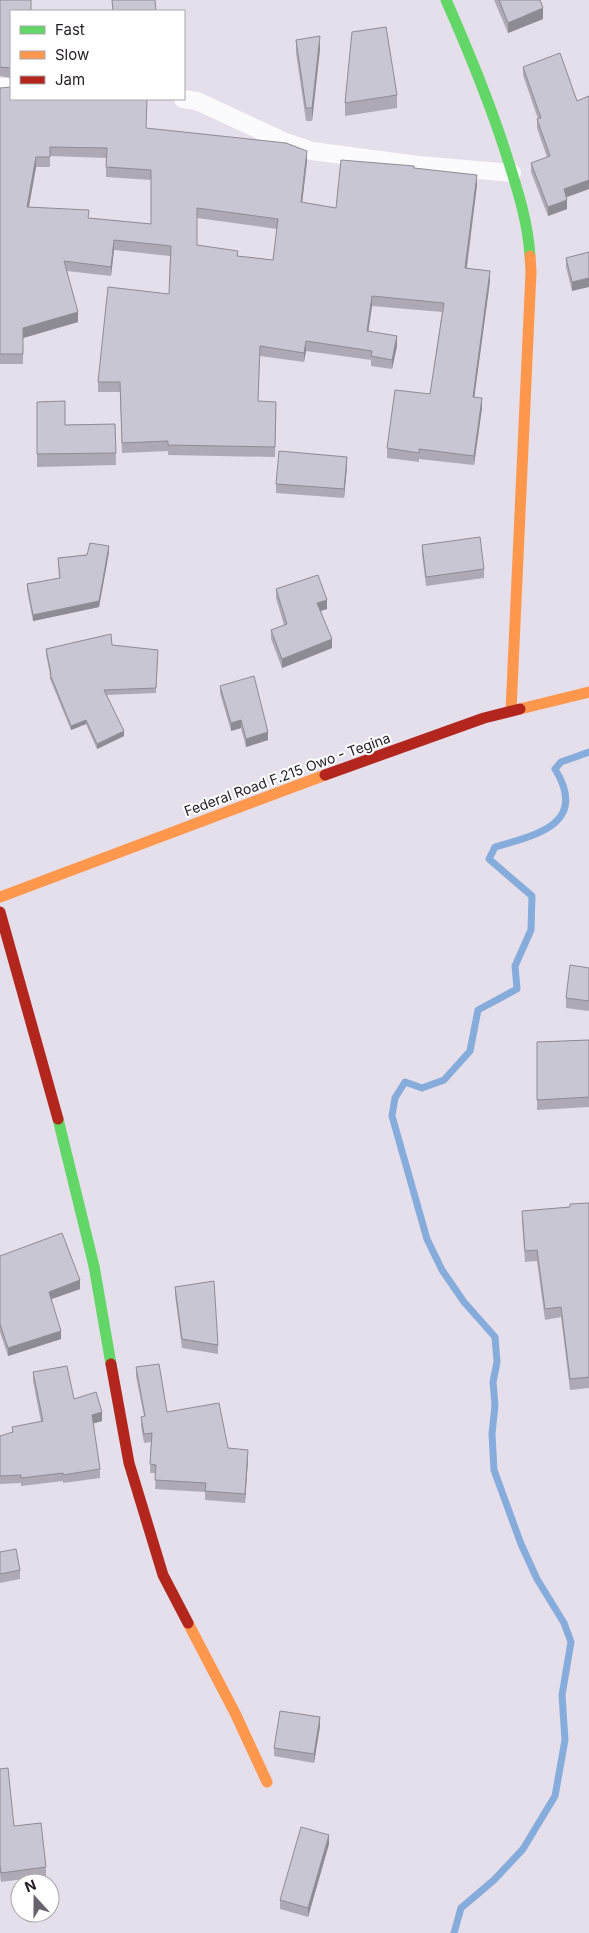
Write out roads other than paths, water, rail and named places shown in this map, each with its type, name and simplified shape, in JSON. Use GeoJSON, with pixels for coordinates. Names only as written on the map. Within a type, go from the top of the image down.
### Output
{"type":"FeatureCollection","features":[{"type":"Feature","properties":{"kind":"street"},"geometry":{"type":"LineString","coordinates":[[446,0],[477,71],[512,174],[527,228],[532,272],[511,711]]}},
{"type":"Feature","properties":{"kind":"street"},"geometry":{"type":"LineString","coordinates":[[185,99],[197,101],[283,141],[312,151],[418,165],[512,174]]}},
{"type":"Feature","properties":{"kind":"street","name":"Federal Road F.215 Owo - Tegina"},"geometry":{"type":"LineString","coordinates":[[0,897],[314,779],[484,718],[589,692]]}},
{"type":"Feature","properties":{"kind":"street"},"geometry":{"type":"LineString","coordinates":[[0,912],[53,1100],[94,1266],[129,1463],[160,1566],[235,1713],[267,1782]]}},
{"type":"Feature","properties":{"kind":"waterway"},"geometry":{"type":"LineString","coordinates":[[454,1933],[461,1908],[494,1880],[523,1849],[555,1796],[565,1740],[562,1695],[571,1642],[564,1623],[537,1579],[521,1544],[494,1470],[492,1434],[495,1405],[493,1382],[497,1362],[495,1337],[464,1302],[442,1270],[427,1239],[392,1116],[395,1098],[405,1082],[422,1088],[444,1080],[470,1051],[478,1010],[517,989],[515,966],[531,930],[532,896],[489,859],[495,847],[541,832],[562,815],[566,803],[564,788],[555,769],[561,762],[589,752]]}}]}
